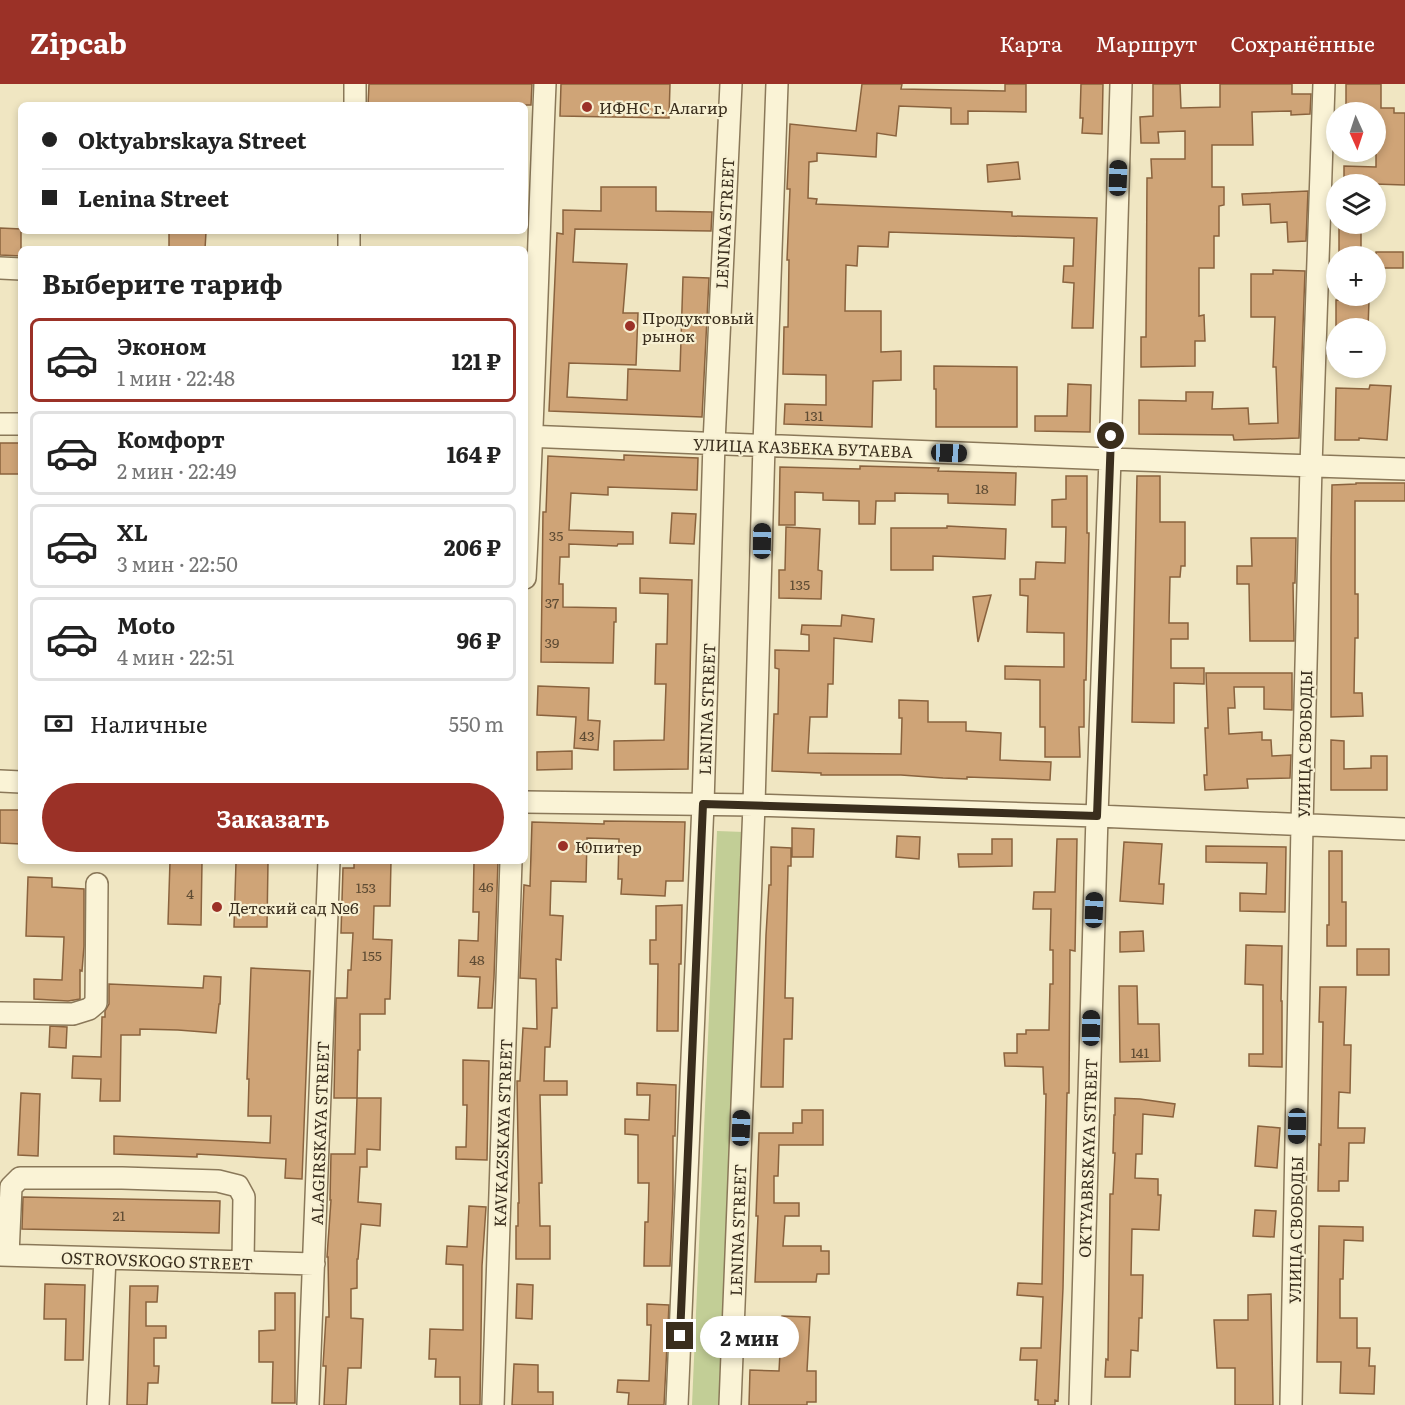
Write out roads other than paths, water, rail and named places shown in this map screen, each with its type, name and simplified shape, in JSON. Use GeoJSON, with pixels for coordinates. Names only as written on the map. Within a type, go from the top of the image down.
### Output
{"type":"FeatureCollection","features":[{"type":"Feature","properties":{"kind":"street"},"geometry":{"type":"LineString","coordinates":[[355,102],[356,84]]}},
{"type":"Feature","properties":{"kind":"street"},"geometry":{"type":"LineString","coordinates":[[528,472],[545,84]]}},
{"type":"Feature","properties":{"kind":"street","name":"LENINA STREET"},"geometry":{"type":"LineString","coordinates":[[677,1405],[703,804],[714,443],[731,84]]}},
{"type":"Feature","properties":{"kind":"street","name":"LENINA STREET"},"geometry":{"type":"LineString","coordinates":[[730,1405],[754,805],[777,84]]}},
{"type":"Feature","properties":{"kind":"street","name":"OKTYABRSKAYA STREET"},"geometry":{"type":"LineString","coordinates":[[1080,1405],[1121,84]]}},
{"type":"Feature","properties":{"kind":"street","name":"УЛИЦА СВОБОДЫ"},"geometry":{"type":"LineString","coordinates":[[1291,1405],[1302,825],[1324,84]]}},
{"type":"Feature","properties":{"kind":"street"},"geometry":{"type":"LineString","coordinates":[[0,268],[18,269]]}},
{"type":"Feature","properties":{"kind":"street"},"geometry":{"type":"LineString","coordinates":[[0,424],[18,424]]}},
{"type":"Feature","properties":{"kind":"street","name":"УЛИЦА КАЗБЕКА БУТАЕВА"},"geometry":{"type":"LineString","coordinates":[[529,436],[1405,469]]}},
{"type":"Feature","properties":{"kind":"street"},"geometry":{"type":"LineString","coordinates":[[0,781],[18,782]]}},
{"type":"Feature","properties":{"kind":"street"},"geometry":{"type":"LineString","coordinates":[[528,802],[754,805],[1405,829]]}},
{"type":"Feature","properties":{"kind":"street","name":"ALAGIRSKAYA STREET"},"geometry":{"type":"LineString","coordinates":[[308,1405],[329,864]]}},
{"type":"Feature","properties":{"kind":"street","name":"KAVKAZSKAYA STREET"},"geometry":{"type":"LineString","coordinates":[[493,1405],[511,864]]}},
{"type":"Feature","properties":{"kind":"street"},"geometry":{"type":"LineString","coordinates":[[0,1013],[73,1014],[88,1009],[96,1003],[97,884]]}},
{"type":"Feature","properties":{"kind":"street"},"geometry":{"type":"LineString","coordinates":[[4,1255],[11,1187],[20,1178],[133,1178],[218,1181],[238,1186],[244,1197],[243,1262]]}},
{"type":"Feature","properties":{"kind":"street","name":"OSTROVSKOGO STREET"},"geometry":{"type":"LineString","coordinates":[[4,1255],[314,1264]]}},
{"type":"Feature","properties":{"kind":"street"},"geometry":{"type":"LineString","coordinates":[[99,1405],[105,1258]]}},
{"type":"Feature","properties":{"kind":"place","name":"ИФНС г. Алагир"},"geometry":{"type":"Point","coordinates":[587,107]}},
{"type":"Feature","properties":{"kind":"place","name":"Продуктовый рынок"},"geometry":{"type":"Point","coordinates":[630,326]}},
{"type":"Feature","properties":{"kind":"place","name":"Юпитер"},"geometry":{"type":"Point","coordinates":[563,846]}},
{"type":"Feature","properties":{"kind":"place","name":"Детский сад №6"},"geometry":{"type":"Point","coordinates":[217,907]}}]}
